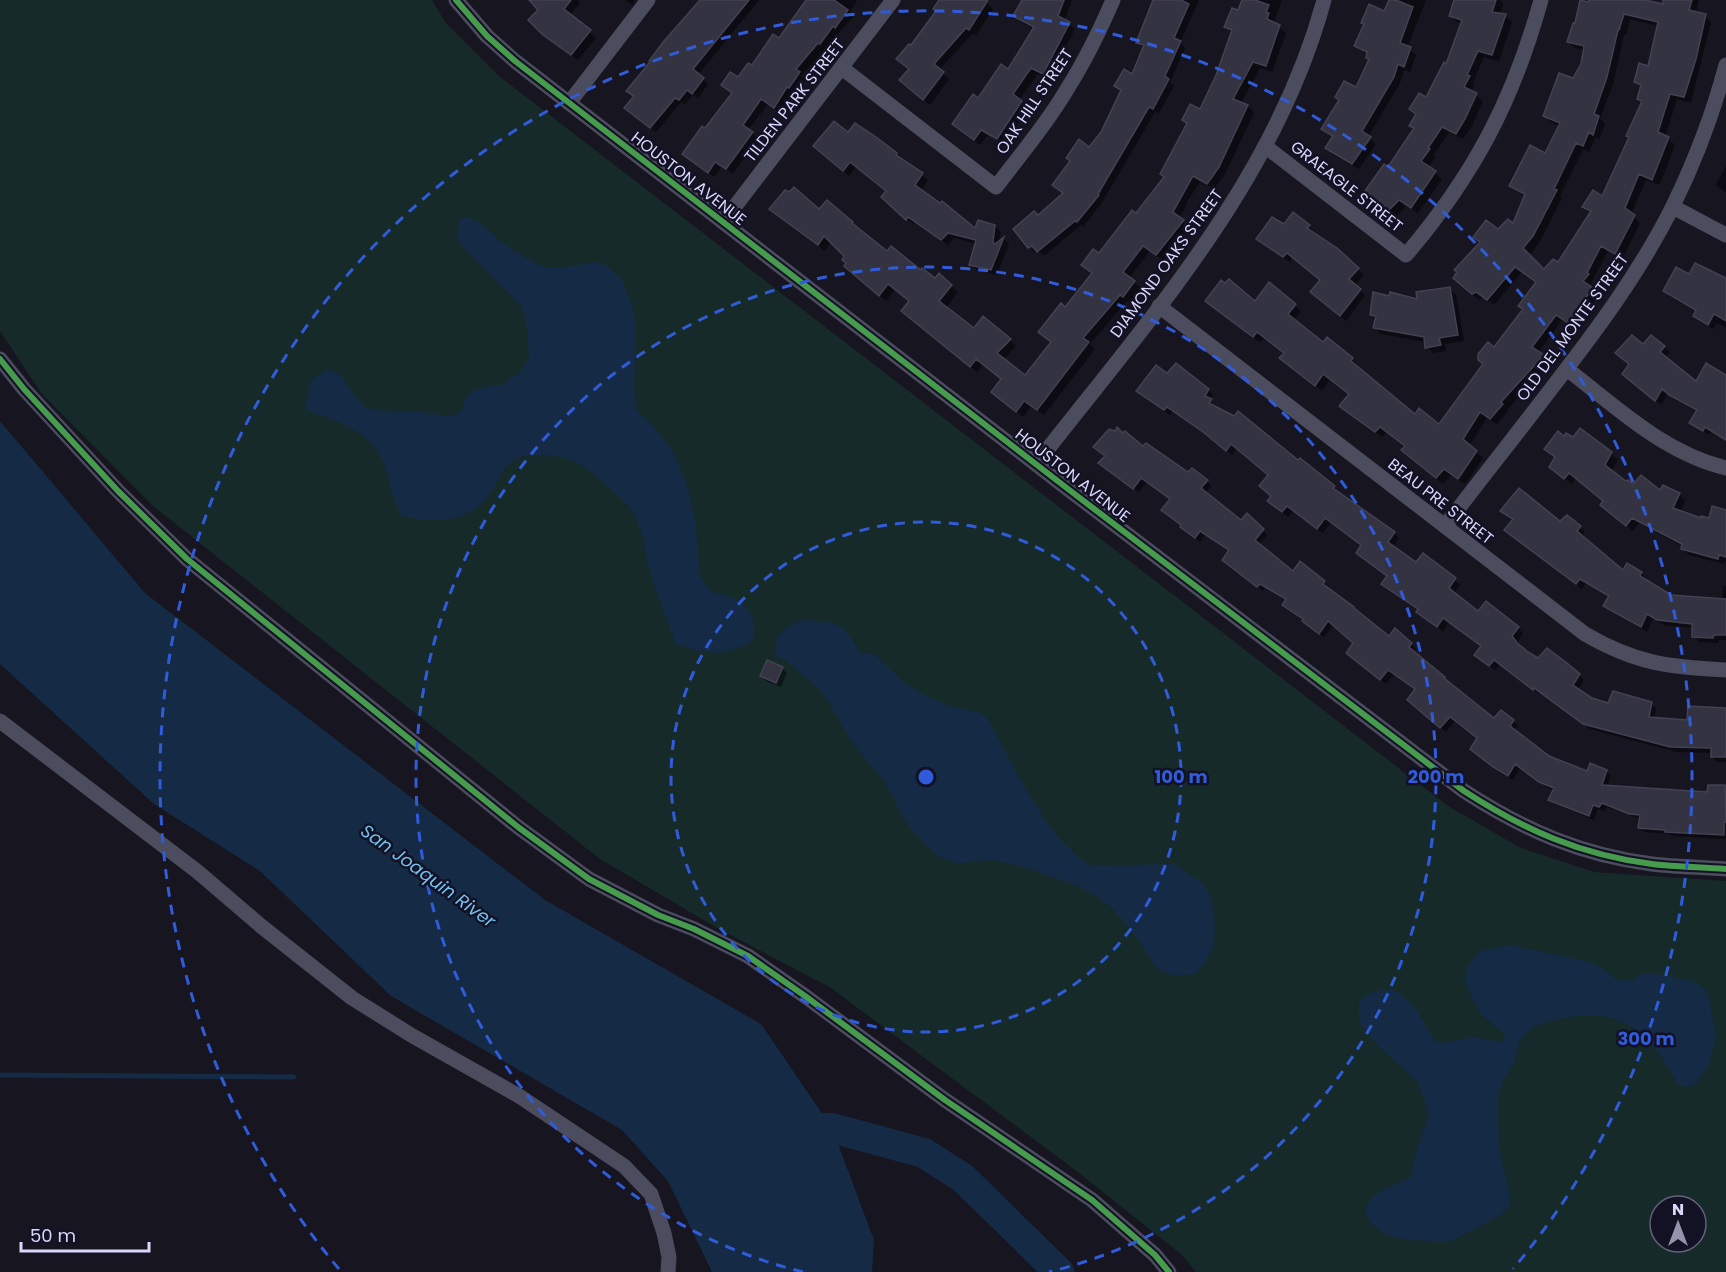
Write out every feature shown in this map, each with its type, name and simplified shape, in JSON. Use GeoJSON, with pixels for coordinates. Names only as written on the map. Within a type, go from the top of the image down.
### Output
{"type":"FeatureCollection","features":[{"type":"Feature","properties":{"kind":"street","name":"HOUSTON AVENUE"},"geometry":{"type":"LineString","coordinates":[[456,0],[487,36],[515,61],[1464,791],[1497,813],[1537,833],[1574,847],[1610,857],[1654,864],[1726,868]]}},
{"type":"Feature","properties":{"kind":"street"},"geometry":{"type":"LineString","coordinates":[[569,103],[648,0]]}},
{"type":"Feature","properties":{"kind":"street","name":"TILDEN PARK STREET"},"geometry":{"type":"LineString","coordinates":[[723,222],[893,0]]}},
{"type":"Feature","properties":{"kind":"street","name":"OAK HILL STREET"},"geometry":{"type":"LineString","coordinates":[[842,68],[996,187],[1044,125],[1068,88],[1101,28],[1113,0]]}},
{"type":"Feature","properties":{"kind":"street","name":"DIAMOND OAKS STREET"},"geometry":{"type":"LineString","coordinates":[[1036,464],[1159,306],[1210,238],[1237,197],[1265,146],[1300,73],[1324,0]]}},
{"type":"Feature","properties":{"kind":"street","name":"GRAEAGLE STREET"},"geometry":{"type":"LineString","coordinates":[[1265,146],[1406,255],[1445,208],[1489,137],[1512,88],[1530,40],[1540,0]]}},
{"type":"Feature","properties":{"kind":"street","name":"OLD DEL MONTE STREET"},"geometry":{"type":"LineString","coordinates":[[1445,526],[1604,320],[1635,273],[1673,207],[1699,149],[1717,99],[1726,65]]}},
{"type":"Feature","properties":{"kind":"street"},"geometry":{"type":"LineString","coordinates":[[1673,207],[1726,235]]}},
{"type":"Feature","properties":{"kind":"street","name":"BEAU PRE STREET"},"geometry":{"type":"LineString","coordinates":[[1159,306],[1585,634],[1608,648],[1659,664],[1726,670]]}},
{"type":"Feature","properties":{"kind":"street"},"geometry":{"type":"LineString","coordinates":[[0,360],[118,491],[187,559],[518,826],[597,884],[748,956],[945,1100],[1092,1200],[1147,1248],[1169,1272]]}},
{"type":"Feature","properties":{"kind":"street"},"geometry":{"type":"LineString","coordinates":[[1566,369],[1663,442],[1700,461],[1726,468]]}},
{"type":"Feature","properties":{"kind":"street"},"geometry":{"type":"LineString","coordinates":[[0,720],[198,872],[261,926],[352,998],[411,1035],[519,1096],[624,1166],[651,1194],[664,1233],[669,1257],[668,1272]]}},
{"type":"Feature","properties":{"kind":"green space"},"geometry":{"type":"Polygon","coordinates":[[[0,0],[432,0],[446,23],[499,76],[1448,806],[1521,848],[1594,872],[1726,881],[1726,1272],[1196,1272],[1182,1255],[1079,1173],[831,988],[717,928],[600,859],[154,507],[41,393],[0,331],[0,0]]]}},
{"type":"Feature","properties":{"kind":"water"},"geometry":{"type":"Polygon","coordinates":[[[469,217],[536,264],[546,267],[566,267],[597,262],[606,265],[622,280],[633,307],[636,328],[634,390],[637,410],[659,432],[676,457],[690,494],[696,525],[700,576],[712,592],[732,597],[748,609],[753,619],[754,640],[744,646],[716,653],[676,644],[654,584],[635,516],[625,501],[580,464],[562,457],[531,455],[520,457],[507,465],[487,498],[479,506],[459,517],[425,520],[402,516],[381,457],[368,440],[343,424],[306,409],[310,384],[316,376],[329,370],[339,374],[364,407],[373,410],[424,412],[445,416],[454,416],[462,410],[465,398],[473,391],[493,385],[502,385],[519,373],[529,356],[527,325],[521,306],[463,247],[458,239],[459,219],[469,217]]]}},
{"type":"Feature","properties":{"kind":"water","name":"San Joaquin River"},"geometry":{"type":"Polygon","coordinates":[[[0,421],[145,593],[545,900],[761,1024],[832,1128],[874,1240],[872,1272],[712,1272],[668,1181],[622,1130],[391,996],[260,871],[154,804],[0,664],[0,421]]]}},
{"type":"Feature","properties":{"kind":"water"},"geometry":{"type":"Polygon","coordinates":[[[804,620],[832,623],[844,629],[860,653],[874,654],[904,682],[921,693],[949,706],[978,712],[987,718],[1045,820],[1075,854],[1092,866],[1174,864],[1199,881],[1207,889],[1212,899],[1215,928],[1213,948],[1202,967],[1195,973],[1184,975],[1163,972],[1155,966],[1132,931],[1112,908],[1078,886],[1000,861],[959,863],[932,852],[905,821],[886,783],[854,745],[823,692],[787,661],[776,656],[776,642],[781,632],[804,620]]]}},
{"type":"Feature","properties":{"kind":"water"},"geometry":{"type":"Polygon","coordinates":[[[1510,945],[1590,962],[1608,972],[1615,979],[1624,981],[1635,979],[1642,973],[1652,973],[1692,981],[1702,986],[1708,995],[1716,1036],[1709,1065],[1697,1082],[1689,1087],[1678,1085],[1656,1049],[1644,1036],[1615,1019],[1578,1016],[1536,1026],[1527,1032],[1519,1043],[1513,1063],[1499,1092],[1499,1142],[1509,1191],[1508,1208],[1490,1221],[1449,1241],[1399,1238],[1385,1234],[1368,1219],[1367,1206],[1379,1192],[1411,1177],[1417,1147],[1428,1120],[1428,1109],[1417,1081],[1378,1046],[1359,1022],[1359,1001],[1373,992],[1385,990],[1396,992],[1413,1006],[1434,1040],[1443,1043],[1473,1037],[1502,1042],[1505,1034],[1481,1015],[1467,987],[1465,976],[1467,967],[1479,951],[1510,945]]]}},
{"type":"Feature","properties":{"kind":"building"},"geometry":{"type":"Polygon","coordinates":[[[529,0],[571,0],[564,9],[591,30],[571,55],[543,35],[528,20],[538,10],[529,0]]]}},
{"type":"Feature","properties":{"kind":"building"},"geometry":{"type":"Polygon","coordinates":[[[700,0],[749,0],[693,69],[704,78],[692,94],[687,90],[679,100],[675,98],[650,128],[624,108],[634,96],[626,91],[664,41],[700,0]]]}},
{"type":"Feature","properties":{"kind":"building"},"geometry":{"type":"Polygon","coordinates":[[[806,0],[834,0],[848,10],[835,28],[833,26],[820,44],[818,43],[796,69],[800,72],[774,108],[761,99],[743,125],[753,132],[726,169],[715,162],[708,173],[682,154],[702,126],[705,128],[732,93],[721,85],[730,72],[738,77],[748,63],[752,65],[773,34],[779,38],[806,0]]]}},
{"type":"Feature","properties":{"kind":"building"},"geometry":{"type":"Polygon","coordinates":[[[939,0],[988,0],[969,30],[966,28],[934,64],[944,72],[923,100],[899,80],[909,69],[896,59],[909,44],[911,45],[936,11],[933,9],[939,0]]]}},
{"type":"Feature","properties":{"kind":"building"},"geometry":{"type":"Polygon","coordinates":[[[1022,0],[1064,0],[1058,16],[1070,22],[1043,74],[1031,68],[1013,94],[1022,101],[997,139],[981,130],[974,140],[952,124],[973,94],[978,98],[1001,64],[1008,69],[1034,27],[1013,16],[1022,0]]]}},
{"type":"Feature","properties":{"kind":"building"},"geometry":{"type":"Polygon","coordinates":[[[1153,0],[1181,0],[1189,4],[1174,38],[1181,41],[1165,76],[1169,79],[1153,109],[1149,107],[1099,195],[1077,222],[1075,221],[1037,252],[1032,246],[1028,248],[1013,229],[1034,211],[1038,215],[1063,193],[1052,185],[1070,161],[1066,158],[1079,139],[1089,147],[1101,132],[1121,90],[1114,86],[1124,69],[1132,74],[1144,45],[1136,43],[1153,0]]]}},
{"type":"Feature","properties":{"kind":"building"},"geometry":{"type":"Polygon","coordinates":[[[1242,0],[1255,0],[1269,5],[1266,12],[1269,13],[1267,19],[1280,25],[1266,66],[1253,62],[1233,99],[1248,105],[1219,167],[1207,184],[1193,176],[1173,212],[1184,220],[1156,255],[1143,246],[1123,272],[1135,281],[1123,297],[1120,295],[1083,338],[1089,342],[1037,410],[1024,401],[1016,412],[991,392],[1001,379],[976,359],[970,367],[901,311],[909,301],[888,284],[879,296],[844,266],[846,263],[842,260],[844,256],[824,236],[818,245],[769,209],[785,190],[789,192],[794,187],[819,209],[827,200],[887,251],[891,246],[935,278],[939,273],[952,285],[939,301],[974,328],[983,316],[1011,339],[997,353],[1025,375],[1051,342],[1038,332],[1061,303],[1065,307],[1092,273],[1081,265],[1093,249],[1099,253],[1132,210],[1136,213],[1164,177],[1160,174],[1187,123],[1182,120],[1190,104],[1200,109],[1216,75],[1232,30],[1224,27],[1232,8],[1238,10],[1242,0]]]}},
{"type":"Feature","properties":{"kind":"building"},"geometry":{"type":"Polygon","coordinates":[[[1389,0],[1396,0],[1413,7],[1400,43],[1411,47],[1404,67],[1398,64],[1394,77],[1362,131],[1371,137],[1352,164],[1325,148],[1333,136],[1321,129],[1339,100],[1335,97],[1344,81],[1356,87],[1369,59],[1366,58],[1367,52],[1354,46],[1364,24],[1361,23],[1369,4],[1384,11],[1389,0]]]}},
{"type":"Feature","properties":{"kind":"building"},"geometry":{"type":"Polygon","coordinates":[[[1454,0],[1496,0],[1492,12],[1506,14],[1492,55],[1478,51],[1467,75],[1470,76],[1464,87],[1477,93],[1465,119],[1456,134],[1442,127],[1421,161],[1436,171],[1411,208],[1399,200],[1388,211],[1365,191],[1384,164],[1388,167],[1414,128],[1409,126],[1416,114],[1409,109],[1419,93],[1426,97],[1444,62],[1446,64],[1462,20],[1449,16],[1454,0]]]}},
{"type":"Feature","properties":{"kind":"building"},"geometry":{"type":"Polygon","coordinates":[[[1580,0],[1588,2],[1589,0],[1645,0],[1663,4],[1663,0],[1692,0],[1689,10],[1706,14],[1696,59],[1684,97],[1670,94],[1658,132],[1669,137],[1652,180],[1639,174],[1625,208],[1635,215],[1615,254],[1601,246],[1587,273],[1589,274],[1583,281],[1593,288],[1568,323],[1556,315],[1532,347],[1544,355],[1501,402],[1503,404],[1490,419],[1480,412],[1463,439],[1477,451],[1458,479],[1444,469],[1436,478],[1401,450],[1405,446],[1380,427],[1375,432],[1339,406],[1349,394],[1323,374],[1315,386],[1279,358],[1284,353],[1257,332],[1253,337],[1205,301],[1221,280],[1225,283],[1229,279],[1255,301],[1269,282],[1296,304],[1288,314],[1323,342],[1327,337],[1353,358],[1351,361],[1415,414],[1419,408],[1439,424],[1483,364],[1478,360],[1478,354],[1488,342],[1494,347],[1523,309],[1518,306],[1536,282],[1515,267],[1487,300],[1476,292],[1472,294],[1453,278],[1457,272],[1454,270],[1480,242],[1473,237],[1486,220],[1498,229],[1508,219],[1513,223],[1525,194],[1509,186],[1530,145],[1545,153],[1560,123],[1543,116],[1559,73],[1573,78],[1581,64],[1584,46],[1567,42],[1573,23],[1575,23],[1580,0]],[[1624,14],[1607,77],[1594,114],[1599,116],[1593,135],[1589,132],[1583,146],[1576,143],[1554,189],[1557,190],[1533,236],[1523,248],[1544,269],[1553,259],[1558,262],[1591,211],[1582,207],[1593,190],[1602,196],[1629,137],[1626,136],[1642,101],[1637,99],[1641,85],[1634,82],[1639,63],[1648,66],[1658,22],[1624,14]]]}},
{"type":"Feature","properties":{"kind":"building"},"geometry":{"type":"Polygon","coordinates":[[[834,121],[848,132],[855,123],[876,137],[897,153],[896,155],[923,173],[915,185],[940,203],[942,201],[975,228],[978,220],[995,225],[993,242],[995,244],[1004,237],[991,270],[969,265],[976,240],[948,233],[941,240],[908,217],[906,220],[881,197],[886,191],[850,162],[843,171],[813,146],[834,121]]]}},
{"type":"Feature","properties":{"kind":"building"},"geometry":{"type":"Polygon","coordinates":[[[1293,212],[1310,225],[1307,228],[1337,248],[1359,268],[1349,279],[1361,289],[1340,316],[1310,292],[1320,280],[1287,253],[1283,257],[1256,239],[1272,217],[1284,224],[1293,212]]]}},
{"type":"Feature","properties":{"kind":"building"},"geometry":{"type":"Polygon","coordinates":[[[1695,263],[1726,278],[1726,321],[1714,314],[1708,325],[1693,316],[1696,310],[1663,291],[1676,267],[1689,274],[1695,263]]]}},
{"type":"Feature","properties":{"kind":"building"},"geometry":{"type":"Polygon","coordinates":[[[1450,287],[1458,335],[1439,338],[1441,345],[1425,348],[1424,337],[1373,328],[1376,316],[1370,315],[1373,292],[1389,296],[1390,292],[1417,299],[1416,292],[1450,287]]]}},
{"type":"Feature","properties":{"kind":"building"},"geometry":{"type":"Polygon","coordinates":[[[1632,335],[1643,344],[1651,335],[1665,346],[1660,352],[1696,381],[1706,363],[1726,375],[1726,440],[1705,427],[1703,431],[1689,423],[1697,410],[1662,389],[1655,401],[1622,374],[1629,364],[1615,353],[1632,335]]]}},
{"type":"Feature","properties":{"kind":"building"},"geometry":{"type":"Polygon","coordinates":[[[1176,363],[1209,389],[1205,396],[1212,399],[1209,403],[1234,416],[1238,411],[1298,460],[1300,458],[1335,486],[1333,488],[1395,532],[1388,542],[1416,562],[1423,553],[1456,578],[1449,588],[1478,611],[1486,601],[1519,627],[1512,636],[1528,652],[1538,658],[1547,648],[1567,663],[1580,674],[1573,685],[1592,698],[1608,703],[1613,691],[1652,702],[1649,717],[1687,720],[1688,706],[1726,708],[1726,757],[1711,757],[1711,748],[1670,747],[1583,724],[1494,660],[1489,666],[1474,655],[1481,646],[1443,618],[1437,627],[1416,612],[1418,609],[1381,584],[1387,576],[1356,553],[1361,545],[1325,518],[1317,529],[1287,506],[1282,512],[1267,501],[1271,496],[1259,486],[1268,475],[1231,444],[1226,451],[1167,407],[1164,410],[1136,391],[1156,365],[1167,373],[1176,363]]]}},
{"type":"Feature","properties":{"kind":"building"},"geometry":{"type":"Polygon","coordinates":[[[1117,427],[1143,446],[1146,443],[1188,472],[1192,468],[1208,480],[1201,488],[1241,520],[1247,513],[1264,529],[1255,540],[1293,571],[1300,561],[1325,581],[1323,584],[1389,636],[1395,628],[1412,643],[1409,647],[1444,678],[1494,718],[1501,710],[1514,720],[1510,726],[1549,756],[1587,771],[1590,763],[1607,770],[1602,785],[1707,792],[1708,785],[1725,785],[1724,835],[1638,828],[1640,815],[1629,814],[1602,803],[1599,807],[1593,805],[1589,816],[1548,800],[1554,788],[1539,782],[1515,764],[1508,776],[1493,767],[1470,749],[1477,738],[1462,726],[1450,717],[1440,728],[1407,700],[1415,689],[1388,670],[1380,680],[1346,653],[1353,643],[1328,621],[1319,634],[1302,621],[1303,619],[1282,605],[1286,599],[1260,584],[1257,587],[1222,560],[1229,550],[1200,531],[1195,538],[1180,527],[1181,525],[1161,510],[1170,499],[1141,478],[1133,489],[1098,463],[1105,456],[1093,447],[1109,429],[1115,431],[1117,427]]]}},
{"type":"Feature","properties":{"kind":"building"},"geometry":{"type":"Polygon","coordinates":[[[1580,428],[1612,452],[1605,465],[1626,481],[1633,484],[1641,475],[1660,490],[1663,485],[1680,493],[1673,508],[1701,518],[1701,516],[1709,518],[1712,506],[1726,510],[1726,557],[1719,555],[1718,559],[1681,549],[1682,544],[1632,518],[1626,526],[1600,505],[1603,501],[1569,473],[1564,479],[1549,467],[1555,457],[1544,449],[1558,431],[1564,436],[1566,433],[1573,437],[1580,428]]]}},
{"type":"Feature","properties":{"kind":"building"},"geometry":{"type":"Polygon","coordinates":[[[1519,488],[1560,521],[1567,515],[1581,526],[1577,531],[1623,570],[1627,563],[1642,572],[1640,576],[1671,595],[1726,599],[1726,635],[1714,635],[1713,638],[1692,637],[1692,624],[1657,620],[1647,614],[1641,627],[1603,606],[1609,596],[1580,579],[1576,584],[1504,530],[1513,519],[1500,511],[1519,488]]]}},
{"type":"Feature","properties":{"kind":"building"},"geometry":{"type":"Polygon","coordinates":[[[767,660],[783,667],[776,683],[760,676],[767,660]]]}},
{"type":"Feature","properties":{"kind":"waterway"},"geometry":{"type":"LineString","coordinates":[[0,1075],[294,1077]]}},
{"type":"Feature","properties":{"kind":"waterway"},"geometry":{"type":"LineString","coordinates":[[792,1129],[832,1128],[924,1153],[963,1178],[1059,1272]]}},
{"type":"Feature","properties":{"kind":"cycle path"},"geometry":{"type":"LineString","coordinates":[[456,0],[487,36],[515,61],[1068,489],[1464,791],[1531,829],[1577,847],[1626,860],[1652,864],[1726,869]]}},
{"type":"Feature","properties":{"kind":"cycle path"},"geometry":{"type":"LineString","coordinates":[[0,359],[24,389],[118,491],[187,559],[518,827],[589,879],[658,915],[694,929],[748,956],[945,1100],[1092,1200],[1155,1255],[1169,1272]]}}]}
